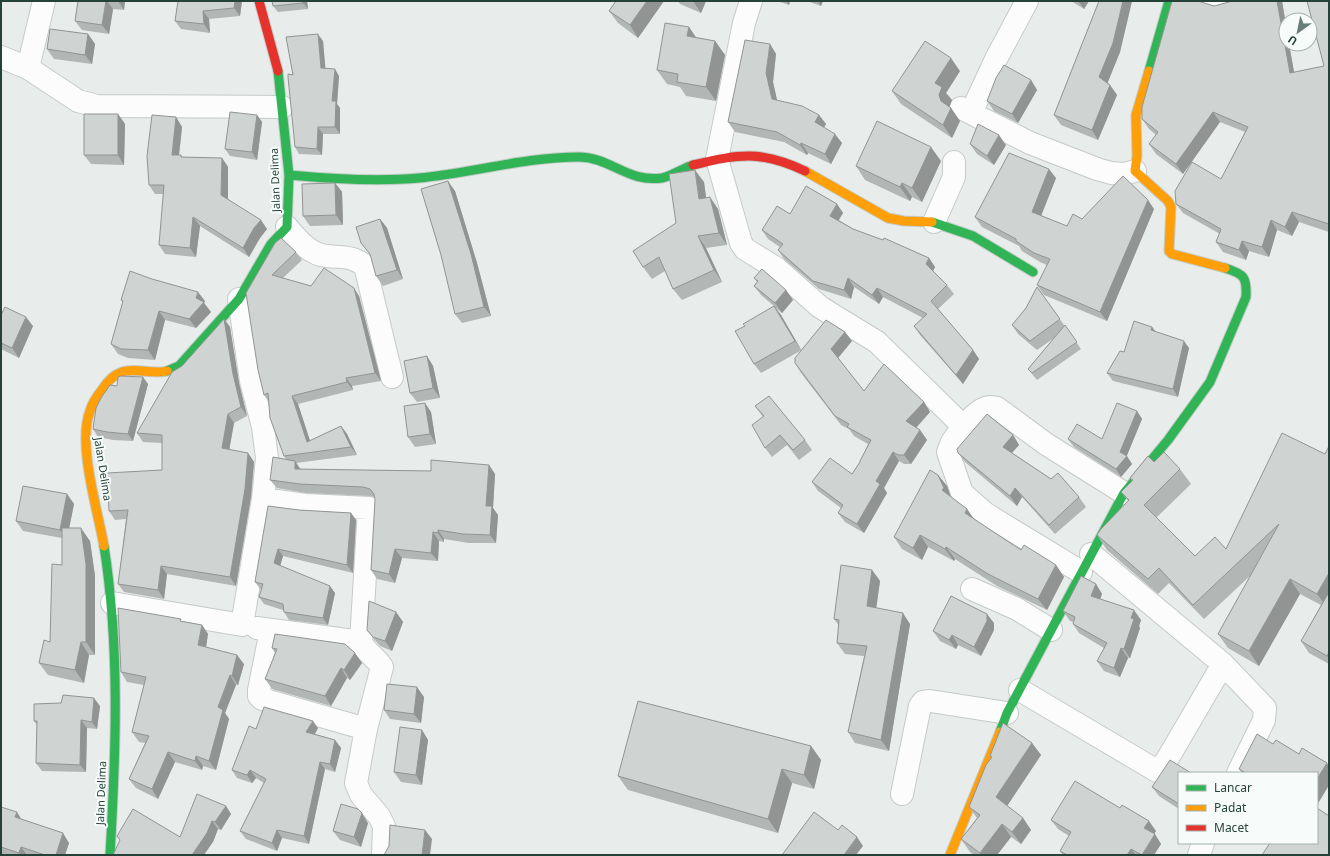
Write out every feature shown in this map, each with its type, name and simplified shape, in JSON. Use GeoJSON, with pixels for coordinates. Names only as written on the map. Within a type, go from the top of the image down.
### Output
{"type":"FeatureCollection","features":[{"type":"Feature","properties":{"kind":"street"},"geometry":{"type":"LineString","coordinates":[[28,68],[44,1]]}},
{"type":"Feature","properties":{"kind":"street","name":"Jalan Delima"},"geometry":{"type":"LineString","coordinates":[[110,855],[115,714],[112,603],[100,518],[86,450],[87,419],[94,400],[114,375],[125,371],[135,370],[163,373],[170,372],[179,366],[239,299],[271,244],[287,227],[288,175],[279,75],[259,1]]}},
{"type":"Feature","properties":{"kind":"street"},"geometry":{"type":"LineString","coordinates":[[751,1],[744,23],[717,159],[739,236],[745,249],[776,268],[820,307],[877,342],[963,426]]}},
{"type":"Feature","properties":{"kind":"street"},"geometry":{"type":"LineString","coordinates":[[1027,1],[966,111],[1030,143],[1111,174],[1124,174],[1135,171]]}},
{"type":"Feature","properties":{"kind":"street"},"geometry":{"type":"LineString","coordinates":[[1135,171],[1137,156],[1136,115],[1169,1]]}},
{"type":"Feature","properties":{"kind":"street"},"geometry":{"type":"LineString","coordinates":[[1211,1],[1219,3],[1232,1]]}},
{"type":"Feature","properties":{"kind":"street"},"geometry":{"type":"LineString","coordinates":[[1,57],[28,68],[78,101],[98,106],[282,107]]}},
{"type":"Feature","properties":{"kind":"street"},"geometry":{"type":"LineString","coordinates":[[288,175],[337,179],[419,178],[549,159],[579,157],[594,158],[635,177],[663,178],[692,165],[717,159],[750,155],[770,157],[786,162],[824,181],[888,218],[904,221],[934,222],[973,236],[1033,272]]}},
{"type":"Feature","properties":{"kind":"street"},"geometry":{"type":"LineString","coordinates":[[934,222],[954,177],[954,162]]}},
{"type":"Feature","properties":{"kind":"street"},"geometry":{"type":"LineString","coordinates":[[950,855],[1007,713],[1086,563],[1124,493],[1168,440],[1210,382],[1246,297],[1247,283],[1240,273],[1169,251],[1171,207],[1168,201],[1135,171]]}},
{"type":"Feature","properties":{"kind":"street"},"geometry":{"type":"LineString","coordinates":[[287,227],[312,252],[326,256],[353,258],[365,266],[392,377]]}},
{"type":"Feature","properties":{"kind":"street"},"geometry":{"type":"LineString","coordinates":[[239,299],[251,382],[263,427],[267,458],[264,499],[242,625]]}},
{"type":"Feature","properties":{"kind":"street"},"geometry":{"type":"LineString","coordinates":[[1124,493],[1046,444],[997,408],[991,406],[984,408],[963,426],[952,442],[948,452],[962,493],[986,514],[1086,563],[1224,664],[1266,708],[1264,720],[1238,772]]}},
{"type":"Feature","properties":{"kind":"street"},"geometry":{"type":"LineString","coordinates":[[264,499],[305,505],[369,508],[361,642],[363,648],[378,660],[382,667],[366,729],[356,783],[361,795],[379,816],[384,826],[383,855]]}},
{"type":"Feature","properties":{"kind":"street"},"geometry":{"type":"LineString","coordinates":[[972,589],[1017,609],[1051,630]]}},
{"type":"Feature","properties":{"kind":"street"},"geometry":{"type":"LineString","coordinates":[[112,603],[271,630],[361,642]]}},
{"type":"Feature","properties":{"kind":"street"},"geometry":{"type":"LineString","coordinates":[[271,630],[259,696],[262,699],[366,729]]}},
{"type":"Feature","properties":{"kind":"street"},"geometry":{"type":"LineString","coordinates":[[1020,690],[1157,771],[1161,769],[1168,758],[1224,664]]}},
{"type":"Feature","properties":{"kind":"street"},"geometry":{"type":"LineString","coordinates":[[902,794],[920,706],[923,702],[930,701],[1007,713]]}},
{"type":"Feature","properties":{"kind":"street"},"geometry":{"type":"LineString","coordinates":[[1199,855],[1203,844]]}},
{"type":"Feature","properties":{"kind":"building"},"geometry":{"type":"Polygon","coordinates":[[[78,1],[106,1],[102,25],[75,21],[78,1]]]}},
{"type":"Feature","properties":{"kind":"building"},"geometry":{"type":"Polygon","coordinates":[[[178,1],[235,1],[234,8],[203,11],[204,24],[175,21],[178,1]]]}},
{"type":"Feature","properties":{"kind":"building"},"geometry":{"type":"Polygon","coordinates":[[[272,1],[303,1],[303,3],[273,6],[272,1]]]}},
{"type":"Feature","properties":{"kind":"building"},"geometry":{"type":"Polygon","coordinates":[[[616,1],[647,1],[630,25],[609,11],[616,1]]]}},
{"type":"Feature","properties":{"kind":"building"},"geometry":{"type":"Polygon","coordinates":[[[1099,1],[1123,1],[1113,43],[1099,77],[1110,85],[1092,130],[1054,115],[1099,1]]]}},
{"type":"Feature","properties":{"kind":"building"},"geometry":{"type":"Polygon","coordinates":[[[1172,1],[1198,1],[1214,6],[1233,1],[1277,1],[1279,12],[1278,52],[1286,52],[1290,73],[1324,66],[1318,43],[1318,12],[1310,12],[1307,1],[1329,1],[1329,224],[1292,212],[1285,227],[1271,220],[1262,247],[1242,241],[1239,250],[1216,242],[1221,229],[1176,204],[1175,191],[1192,162],[1221,179],[1248,127],[1213,112],[1176,164],[1149,144],[1158,132],[1142,119],[1142,107],[1172,1]]]}},
{"type":"Feature","properties":{"kind":"building"},"geometry":{"type":"Polygon","coordinates":[[[665,23],[689,27],[687,36],[715,41],[706,87],[677,82],[678,74],[657,70],[665,23]]]}},
{"type":"Feature","properties":{"kind":"building"},"geometry":{"type":"Polygon","coordinates":[[[50,29],[88,34],[85,55],[47,49],[50,29]]]}},
{"type":"Feature","properties":{"kind":"building"},"geometry":{"type":"Polygon","coordinates":[[[318,34],[321,68],[335,69],[332,101],[336,101],[335,127],[318,127],[317,149],[295,147],[288,74],[293,75],[286,37],[318,34]]]}},
{"type":"Feature","properties":{"kind":"building"},"geometry":{"type":"Polygon","coordinates":[[[745,40],[770,44],[766,73],[772,99],[802,106],[819,115],[815,122],[835,134],[825,154],[801,143],[800,145],[777,132],[728,122],[745,40]]]}},
{"type":"Feature","properties":{"kind":"building"},"geometry":{"type":"Polygon","coordinates":[[[925,41],[951,58],[935,83],[942,87],[939,95],[941,101],[951,108],[943,125],[892,91],[925,41]]]}},
{"type":"Feature","properties":{"kind":"building"},"geometry":{"type":"Polygon","coordinates":[[[1004,65],[1031,80],[1012,114],[987,101],[996,78],[1004,65]]]}},
{"type":"Feature","properties":{"kind":"building"},"geometry":{"type":"Polygon","coordinates":[[[230,112],[257,115],[252,152],[225,149],[230,112]]]}},
{"type":"Feature","properties":{"kind":"building"},"geometry":{"type":"Polygon","coordinates":[[[84,114],[118,114],[118,155],[84,155],[84,114]]]}},
{"type":"Feature","properties":{"kind":"building"},"geometry":{"type":"Polygon","coordinates":[[[152,115],[176,117],[172,155],[181,155],[181,157],[222,158],[221,195],[261,220],[254,228],[243,248],[193,217],[190,248],[159,245],[164,185],[149,185],[147,156],[152,115]]]}},
{"type":"Feature","properties":{"kind":"building"},"geometry":{"type":"Polygon","coordinates":[[[877,121],[931,147],[912,188],[902,183],[900,187],[856,166],[877,121]]]}},
{"type":"Feature","properties":{"kind":"building"},"geometry":{"type":"Polygon","coordinates":[[[978,124],[999,135],[987,156],[970,144],[978,124]]]}},
{"type":"Feature","properties":{"kind":"building"},"geometry":{"type":"Polygon","coordinates":[[[1009,153],[1049,169],[1032,212],[1067,226],[1073,214],[1082,219],[1123,176],[1148,200],[1100,312],[1037,285],[1050,259],[1034,253],[1016,241],[1016,239],[975,217],[1009,153]]]}},
{"type":"Feature","properties":{"kind":"building"},"geometry":{"type":"Polygon","coordinates":[[[695,170],[699,199],[710,197],[719,233],[698,236],[714,270],[673,289],[659,257],[643,267],[633,251],[676,223],[669,174],[695,170]]]}},
{"type":"Feature","properties":{"kind":"building"},"geometry":{"type":"Polygon","coordinates":[[[448,181],[471,254],[484,307],[455,314],[441,255],[421,189],[448,181]]]}},
{"type":"Feature","properties":{"kind":"building"},"geometry":{"type":"Polygon","coordinates":[[[335,183],[336,215],[303,216],[302,184],[335,183]]]}},
{"type":"Feature","properties":{"kind":"building"},"geometry":{"type":"Polygon","coordinates":[[[806,186],[837,204],[830,216],[853,229],[883,240],[884,238],[929,258],[926,264],[947,285],[931,301],[973,350],[956,375],[914,326],[927,314],[877,288],[872,295],[848,278],[844,290],[813,281],[778,250],[783,244],[762,230],[777,206],[790,214],[806,186]]]}},
{"type":"Feature","properties":{"kind":"building"},"geometry":{"type":"Polygon","coordinates":[[[380,219],[397,270],[376,276],[370,254],[361,243],[356,227],[380,219]]]}},
{"type":"Feature","properties":{"kind":"building"},"geometry":{"type":"Polygon","coordinates":[[[281,238],[296,252],[272,275],[311,286],[324,268],[354,288],[375,373],[346,378],[347,382],[292,396],[307,442],[341,426],[351,447],[284,456],[270,418],[268,393],[264,395],[258,370],[246,293],[275,243],[281,238]]]}},
{"type":"Feature","properties":{"kind":"building"},"geometry":{"type":"Polygon","coordinates":[[[762,269],[786,290],[775,303],[754,286],[758,281],[754,278],[762,269]]]}},
{"type":"Feature","properties":{"kind":"building"},"geometry":{"type":"Polygon","coordinates":[[[130,271],[198,292],[196,298],[204,302],[189,319],[159,311],[148,350],[121,349],[111,344],[123,301],[121,300],[130,271]]]}},
{"type":"Feature","properties":{"kind":"building"},"geometry":{"type":"Polygon","coordinates":[[[1037,287],[1060,319],[1030,341],[1012,325],[1026,308],[1037,287]]]}},
{"type":"Feature","properties":{"kind":"building"},"geometry":{"type":"Polygon","coordinates":[[[774,306],[795,341],[754,364],[735,331],[745,326],[743,324],[774,306]]]}},
{"type":"Feature","properties":{"kind":"building"},"geometry":{"type":"Polygon","coordinates":[[[5,307],[26,317],[12,348],[1,343],[1,315],[5,307]]]}},
{"type":"Feature","properties":{"kind":"building"},"geometry":{"type":"Polygon","coordinates":[[[224,319],[233,374],[241,407],[228,414],[222,448],[248,453],[245,489],[230,577],[161,566],[158,590],[118,584],[128,510],[109,511],[107,473],[162,470],[162,435],[137,433],[172,372],[182,366],[224,319]]]}},
{"type":"Feature","properties":{"kind":"building"},"geometry":{"type":"Polygon","coordinates":[[[826,320],[845,332],[831,349],[864,391],[884,364],[924,402],[906,421],[920,430],[904,455],[898,455],[893,452],[876,481],[880,484],[857,524],[838,513],[843,505],[812,482],[830,458],[852,474],[871,440],[847,427],[849,424],[835,416],[795,363],[795,358],[826,320]]]}},
{"type":"Feature","properties":{"kind":"building"},"geometry":{"type":"Polygon","coordinates":[[[1134,321],[1152,327],[1151,330],[1184,341],[1173,389],[1107,373],[1120,351],[1124,352],[1134,321]]]}},
{"type":"Feature","properties":{"kind":"building"},"geometry":{"type":"Polygon","coordinates":[[[1065,325],[1077,342],[1032,373],[1028,369],[1065,325]]]}},
{"type":"Feature","properties":{"kind":"building"},"geometry":{"type":"Polygon","coordinates":[[[427,356],[433,388],[410,393],[404,361],[427,356]]]}},
{"type":"Feature","properties":{"kind":"building"},"geometry":{"type":"Polygon","coordinates":[[[118,377],[143,377],[128,434],[93,429],[96,408],[101,398],[110,385],[117,386],[118,377]]]}},
{"type":"Feature","properties":{"kind":"building"},"geometry":{"type":"Polygon","coordinates":[[[769,396],[805,440],[793,450],[780,435],[765,448],[752,425],[764,416],[755,406],[769,396]]]}},
{"type":"Feature","properties":{"kind":"building"},"geometry":{"type":"Polygon","coordinates":[[[425,403],[430,434],[408,437],[404,406],[425,403]]]}},
{"type":"Feature","properties":{"kind":"building"},"geometry":{"type":"Polygon","coordinates":[[[1117,403],[1137,411],[1120,452],[1127,456],[1116,469],[1068,439],[1077,424],[1102,439],[1117,403]]]}},
{"type":"Feature","properties":{"kind":"building"},"geometry":{"type":"Polygon","coordinates":[[[987,414],[1013,435],[1003,447],[1051,479],[1058,473],[1079,497],[1049,525],[1015,488],[1010,496],[958,453],[957,449],[987,414]]]}},
{"type":"Feature","properties":{"kind":"building"},"geometry":{"type":"Polygon","coordinates":[[[1282,433],[1325,454],[1329,446],[1329,573],[1317,594],[1290,579],[1249,651],[1218,634],[1279,524],[1193,605],[1159,568],[1148,579],[1097,535],[1129,500],[1121,492],[1133,480],[1130,478],[1148,456],[1154,462],[1164,452],[1180,469],[1144,505],[1195,556],[1215,537],[1226,549],[1282,433]]]}},
{"type":"Feature","properties":{"kind":"building"},"geometry":{"type":"Polygon","coordinates":[[[273,457],[295,461],[295,469],[431,471],[431,460],[489,465],[486,506],[492,506],[490,535],[463,534],[438,530],[438,533],[433,532],[431,553],[395,549],[389,574],[371,570],[375,500],[374,494],[370,489],[363,487],[300,484],[270,480],[273,457]]]}},
{"type":"Feature","properties":{"kind":"building"},"geometry":{"type":"Polygon","coordinates":[[[930,470],[938,475],[944,488],[942,490],[967,509],[965,513],[1021,550],[1024,545],[1056,565],[1038,599],[988,574],[946,547],[945,549],[920,535],[913,548],[894,537],[930,470]]]}},
{"type":"Feature","properties":{"kind":"building"},"geometry":{"type":"Polygon","coordinates":[[[23,486],[67,494],[60,530],[16,521],[23,486]]]}},
{"type":"Feature","properties":{"kind":"building"},"geometry":{"type":"Polygon","coordinates":[[[268,506],[299,510],[351,513],[347,565],[278,549],[274,563],[330,586],[323,618],[284,612],[283,604],[259,597],[263,584],[255,582],[268,506]]]}},
{"type":"Feature","properties":{"kind":"building"},"geometry":{"type":"Polygon","coordinates":[[[62,528],[81,528],[86,564],[86,642],[81,642],[75,670],[39,663],[44,640],[50,642],[52,564],[62,565],[62,528]]]}},
{"type":"Feature","properties":{"kind":"building"},"geometry":{"type":"Polygon","coordinates":[[[841,565],[872,570],[867,606],[903,613],[881,740],[848,732],[867,646],[837,643],[839,620],[834,619],[841,565]]]}},
{"type":"Feature","properties":{"kind":"building"},"geometry":{"type":"Polygon","coordinates":[[[1081,576],[1096,584],[1091,596],[1134,610],[1131,618],[1134,619],[1124,649],[1121,648],[1114,668],[1097,661],[1107,643],[1073,624],[1075,617],[1063,611],[1081,576]]]}},
{"type":"Feature","properties":{"kind":"building"},"geometry":{"type":"Polygon","coordinates":[[[1329,592],[1329,652],[1327,656],[1301,641],[1329,592]]]}},
{"type":"Feature","properties":{"kind":"building"},"geometry":{"type":"Polygon","coordinates":[[[951,596],[987,614],[987,621],[974,647],[952,635],[949,640],[933,631],[951,596]]]}},
{"type":"Feature","properties":{"kind":"building"},"geometry":{"type":"Polygon","coordinates":[[[369,601],[396,612],[385,641],[373,637],[367,630],[369,601]]]}},
{"type":"Feature","properties":{"kind":"building"},"geometry":{"type":"Polygon","coordinates":[[[118,608],[181,619],[180,621],[202,625],[198,645],[237,655],[232,676],[230,675],[218,707],[223,710],[209,761],[196,756],[195,761],[168,752],[152,789],[129,779],[149,736],[132,732],[146,677],[121,672],[118,608]]]}},
{"type":"Feature","properties":{"kind":"building"},"geometry":{"type":"Polygon","coordinates":[[[275,634],[345,644],[355,653],[344,670],[341,668],[325,696],[265,679],[277,649],[272,648],[275,634]]]}},
{"type":"Feature","properties":{"kind":"building"},"geometry":{"type":"Polygon","coordinates":[[[387,684],[417,687],[414,714],[384,710],[387,684]]]}},
{"type":"Feature","properties":{"kind":"building"},"geometry":{"type":"Polygon","coordinates":[[[63,695],[94,698],[92,722],[81,720],[80,765],[36,763],[37,721],[34,721],[34,704],[61,703],[63,695]]]}},
{"type":"Feature","properties":{"kind":"building"},"geometry":{"type":"Polygon","coordinates":[[[638,701],[811,746],[804,775],[782,769],[768,819],[618,776],[638,701]]]}},
{"type":"Feature","properties":{"kind":"building"},"geometry":{"type":"Polygon","coordinates":[[[264,707],[313,721],[306,732],[335,740],[330,764],[320,762],[304,836],[277,830],[272,843],[240,831],[266,779],[250,770],[247,775],[232,770],[249,726],[256,729],[264,707]]]}},
{"type":"Feature","properties":{"kind":"building"},"geometry":{"type":"Polygon","coordinates":[[[1003,723],[1032,743],[996,797],[1023,818],[1012,832],[1002,824],[980,853],[961,839],[980,815],[969,807],[986,765],[992,757],[990,756],[1003,723]]]}},
{"type":"Feature","properties":{"kind":"building"},"geometry":{"type":"Polygon","coordinates":[[[400,727],[422,730],[416,775],[394,772],[400,727]]]}},
{"type":"Feature","properties":{"kind":"building"},"geometry":{"type":"Polygon","coordinates":[[[1257,734],[1273,744],[1276,740],[1299,754],[1302,748],[1327,763],[1318,777],[1318,772],[1244,772],[1239,769],[1257,734]]]}},
{"type":"Feature","properties":{"kind":"building"},"geometry":{"type":"Polygon","coordinates":[[[1170,760],[1189,772],[1178,772],[1178,803],[1152,787],[1170,760]]]}},
{"type":"Feature","properties":{"kind":"building"},"geometry":{"type":"Polygon","coordinates":[[[1075,781],[1120,808],[1122,805],[1149,821],[1144,828],[1155,834],[1142,855],[1131,849],[1127,855],[1067,855],[1060,851],[1071,832],[1051,820],[1075,781]]]}},
{"type":"Feature","properties":{"kind":"building"},"geometry":{"type":"Polygon","coordinates":[[[197,794],[226,806],[215,822],[212,821],[207,833],[192,855],[113,855],[120,840],[117,836],[133,809],[180,837],[197,794]]]}},
{"type":"Feature","properties":{"kind":"building"},"geometry":{"type":"Polygon","coordinates":[[[341,804],[358,809],[362,813],[354,837],[333,831],[341,804]]]}},
{"type":"Feature","properties":{"kind":"building"},"geometry":{"type":"Polygon","coordinates":[[[1,807],[17,812],[15,817],[63,833],[56,855],[45,855],[21,847],[19,853],[1,847],[1,807]]]}},
{"type":"Feature","properties":{"kind":"building"},"geometry":{"type":"Polygon","coordinates":[[[1318,809],[1329,816],[1329,855],[1262,855],[1269,844],[1318,844],[1318,809]]]}},
{"type":"Feature","properties":{"kind":"building"},"geometry":{"type":"Polygon","coordinates":[[[814,812],[838,830],[842,825],[857,837],[844,855],[782,855],[814,812]]]}},
{"type":"Feature","properties":{"kind":"building"},"geometry":{"type":"Polygon","coordinates":[[[390,825],[425,830],[422,855],[384,855],[389,846],[390,825]]]}},
{"type":"Feature","properties":{"kind":"traffic: fast"},"geometry":{"type":"LineString","coordinates":[[1149,71],[1169,1]]}},
{"type":"Feature","properties":{"kind":"traffic: fast"},"geometry":{"type":"LineString","coordinates":[[167,371],[179,366],[239,299],[271,244],[287,227],[289,175],[278,71]]}},
{"type":"Feature","properties":{"kind":"traffic: fast"},"geometry":{"type":"LineString","coordinates":[[289,175],[354,180],[387,180],[439,176],[519,162],[579,157],[600,161],[629,174],[650,179],[666,177],[693,165]]}},
{"type":"Feature","properties":{"kind":"traffic: fast"},"geometry":{"type":"LineString","coordinates":[[932,222],[973,236],[1033,272]]}},
{"type":"Feature","properties":{"kind":"traffic: fast"},"geometry":{"type":"LineString","coordinates":[[1000,732],[1007,713],[1124,493],[1168,440],[1210,382],[1246,297],[1246,285],[1243,277],[1236,272],[1225,268]]}},
{"type":"Feature","properties":{"kind":"traffic: fast"},"geometry":{"type":"LineString","coordinates":[[104,546],[113,623],[115,661],[114,778],[110,855]]}},
{"type":"Feature","properties":{"kind":"traffic: slow"},"geometry":{"type":"LineString","coordinates":[[1149,71],[1136,115],[1137,156],[1135,171],[1168,201],[1171,207],[1169,251],[1172,254],[1225,268]]}},
{"type":"Feature","properties":{"kind":"traffic: slow"},"geometry":{"type":"LineString","coordinates":[[805,171],[888,218],[904,221],[932,222]]}},
{"type":"Feature","properties":{"kind":"traffic: slow"},"geometry":{"type":"LineString","coordinates":[[104,546],[87,459],[87,425],[91,408],[106,384],[119,373],[133,370],[156,372],[167,371]]}},
{"type":"Feature","properties":{"kind":"traffic: slow"},"geometry":{"type":"LineString","coordinates":[[950,855],[1000,732]]}},
{"type":"Feature","properties":{"kind":"traffic: jam"},"geometry":{"type":"LineString","coordinates":[[259,1],[278,71]]}},
{"type":"Feature","properties":{"kind":"traffic: jam"},"geometry":{"type":"LineString","coordinates":[[693,165],[724,158],[750,156],[775,160],[805,171]]}}]}
